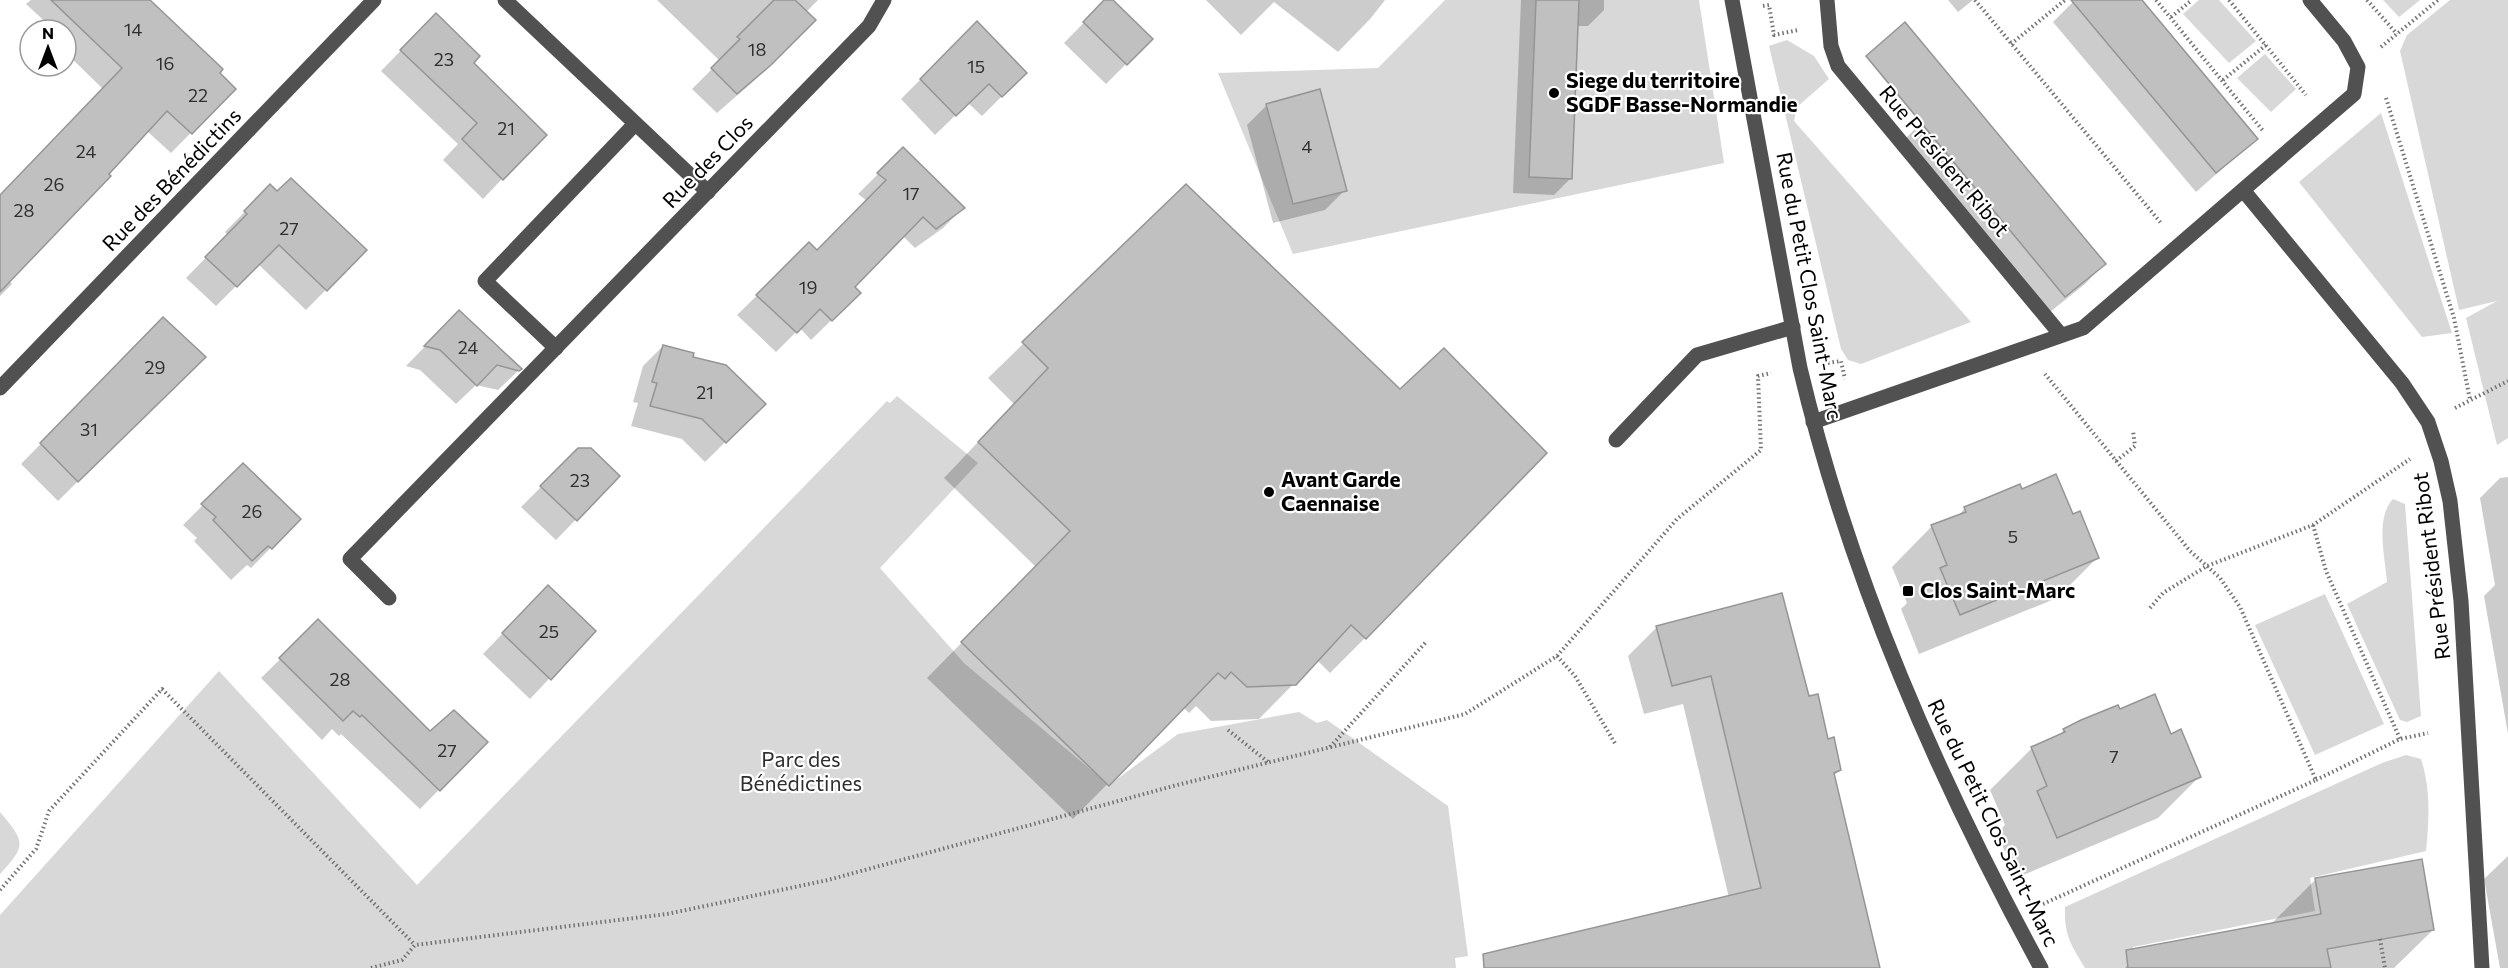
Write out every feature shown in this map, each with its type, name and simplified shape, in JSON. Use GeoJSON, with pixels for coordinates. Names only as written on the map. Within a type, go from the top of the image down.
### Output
{"type":"FeatureCollection","features":[{"type":"Feature","properties":{"kind":"street","name":"Rue des Bénédictins"},"geometry":{"type":"LineString","coordinates":[[0,388],[374,0]]}},
{"type":"Feature","properties":{"kind":"street"},"geometry":{"type":"LineString","coordinates":[[505,0],[634,125],[708,192]]}},
{"type":"Feature","properties":{"kind":"street","name":"Rue des Clos"},"geometry":{"type":"LineString","coordinates":[[389,598],[350,559],[869,26],[884,0]]}},
{"type":"Feature","properties":{"kind":"street","name":"Rue Président Ribot"},"geometry":{"type":"LineString","coordinates":[[1827,0],[1831,46],[1838,66],[2061,335]]}},
{"type":"Feature","properties":{"kind":"street"},"geometry":{"type":"LineString","coordinates":[[1813,422],[2083,328],[2354,94],[2358,67],[2344,41],[2310,0]]}},
{"type":"Feature","properties":{"kind":"street","name":"Rue du Petit Clos Saint-Marc"},"geometry":{"type":"LineString","coordinates":[[1733,5],[1800,368],[1813,422],[1854,551],[1915,714],[1955,802],[2041,968]]}},
{"type":"Feature","properties":{"kind":"street"},"geometry":{"type":"LineString","coordinates":[[556,348],[485,281],[634,125]]}},
{"type":"Feature","properties":{"kind":"street","name":"Rue Président Ribot"},"geometry":{"type":"LineString","coordinates":[[2243,190],[2402,383],[2428,422],[2441,461],[2450,501],[2461,602],[2482,968]]}},
{"type":"Feature","properties":{"kind":"street"},"geometry":{"type":"LineString","coordinates":[[1616,440],[1696,355],[1793,327]]}},
{"type":"Feature","properties":{"kind":"path"},"geometry":{"type":"LineString","coordinates":[[1975,0],[2179,245]]}},
{"type":"Feature","properties":{"kind":"path"},"geometry":{"type":"LineString","coordinates":[[2011,44],[2065,0]]}},
{"type":"Feature","properties":{"kind":"path"},"geometry":{"type":"LineString","coordinates":[[2156,0],[2270,139]]}},
{"type":"Feature","properties":{"kind":"path"},"geometry":{"type":"LineString","coordinates":[[2170,17],[2192,0]]}},
{"type":"Feature","properties":{"kind":"path"},"geometry":{"type":"LineString","coordinates":[[2229,0],[2313,103]]}},
{"type":"Feature","properties":{"kind":"path"},"geometry":{"type":"LineString","coordinates":[[2367,0],[2397,34]]}},
{"type":"Feature","properties":{"kind":"path"},"geometry":{"type":"LineString","coordinates":[[2380,48],[2438,0]]}},
{"type":"Feature","properties":{"kind":"path"},"geometry":{"type":"LineString","coordinates":[[1733,5],[1769,5],[1774,35],[1828,25]]}},
{"type":"Feature","properties":{"kind":"path"},"geometry":{"type":"LineString","coordinates":[[2223,80],[2266,45]]}},
{"type":"Feature","properties":{"kind":"path"},"geometry":{"type":"LineString","coordinates":[[2386,98],[2454,318],[2470,400]]}},
{"type":"Feature","properties":{"kind":"path"},"geometry":{"type":"LineString","coordinates":[[370,968],[402,960],[415,945],[667,914],[828,880],[1177,785],[1465,714],[1557,656],[1677,519],[1761,450],[1758,376],[1800,368]]}},
{"type":"Feature","properties":{"kind":"path"},"geometry":{"type":"LineString","coordinates":[[2044,374],[2190,551],[2220,578],[2240,607],[2316,780]]}},
{"type":"Feature","properties":{"kind":"path"},"geometry":{"type":"LineString","coordinates":[[2428,422],[2508,381]]}},
{"type":"Feature","properties":{"kind":"path"},"geometry":{"type":"LineString","coordinates":[[2116,461],[2135,446],[2133,431]]}},
{"type":"Feature","properties":{"kind":"path"},"geometry":{"type":"LineString","coordinates":[[2150,608],[2163,593],[2207,566],[2313,525],[2412,458]]}},
{"type":"Feature","properties":{"kind":"path"},"geometry":{"type":"LineString","coordinates":[[2313,525],[2326,570],[2400,739]]}},
{"type":"Feature","properties":{"kind":"path"},"geometry":{"type":"LineString","coordinates":[[1329,747],[1426,642]]}},
{"type":"Feature","properties":{"kind":"path"},"geometry":{"type":"LineString","coordinates":[[1557,656],[1575,676],[1616,745]]}},
{"type":"Feature","properties":{"kind":"path"},"geometry":{"type":"LineString","coordinates":[[0,890],[36,849],[49,812],[162,689],[415,945]]}},
{"type":"Feature","properties":{"kind":"path"},"geometry":{"type":"LineString","coordinates":[[1228,730],[1268,763]]}},
{"type":"Feature","properties":{"kind":"path"},"geometry":{"type":"LineString","coordinates":[[2043,904],[2316,780],[2400,739],[2428,733]]}},
{"type":"Feature","properties":{"kind":"path"},"geometry":{"type":"LineString","coordinates":[[2380,939],[2385,968]]}},
{"type":"Feature","properties":{"kind":"green space"},"geometry":{"type":"Polygon","coordinates":[[[1445,0],[1699,0],[1724,163],[1293,254],[1218,73],[1378,68],[1445,0]]]}},
{"type":"Feature","properties":{"kind":"green space"},"geometry":{"type":"Polygon","coordinates":[[[2199,0],[2219,0],[2256,41],[2229,63],[2183,14],[2199,0]]]}},
{"type":"Feature","properties":{"kind":"green space"},"geometry":{"type":"Polygon","coordinates":[[[2383,0],[2420,0],[2399,17],[2383,0]]]}},
{"type":"Feature","properties":{"kind":"green space"},"geometry":{"type":"Polygon","coordinates":[[[2450,0],[2508,0],[2508,438],[2497,445],[2466,318],[2497,301],[2459,310],[2400,51],[2407,35],[2450,0]]]}},
{"type":"Feature","properties":{"kind":"green space"},"geometry":{"type":"Polygon","coordinates":[[[1787,40],[1814,56],[1829,79],[1797,107],[1794,121],[1971,322],[1861,364],[1848,360],[1841,349],[1769,46],[1787,40]]]}},
{"type":"Feature","properties":{"kind":"green space"},"geometry":{"type":"Polygon","coordinates":[[[2265,54],[2296,89],[2271,112],[2237,78],[2265,54]]]}},
{"type":"Feature","properties":{"kind":"green space"},"geometry":{"type":"Polygon","coordinates":[[[2381,113],[2452,333],[2422,337],[2299,182],[2381,113]]]}},
{"type":"Feature","properties":{"kind":"green space","name":"Parc des Bénédictines"},"geometry":{"type":"Polygon","coordinates":[[[897,396],[978,463],[880,568],[964,663],[1109,785],[1178,734],[1299,712],[1317,723],[1327,720],[1448,806],[1468,956],[1455,958],[1456,968],[0,968],[0,915],[219,671],[417,885],[887,401],[890,403],[897,396]]]}},
{"type":"Feature","properties":{"kind":"green space"},"geometry":{"type":"Polygon","coordinates":[[[2393,499],[2405,504],[2421,716],[2407,722],[2400,720],[2347,604],[2387,582],[2382,538],[2384,516],[2393,499]]]}},
{"type":"Feature","properties":{"kind":"green space"},"geometry":{"type":"Polygon","coordinates":[[[2325,594],[2384,724],[2315,755],[2255,625],[2325,594]]]}},
{"type":"Feature","properties":{"kind":"green space"},"geometry":{"type":"Polygon","coordinates":[[[2406,755],[2421,759],[2424,771],[2428,805],[2426,851],[2310,878],[2315,911],[2133,947],[2135,968],[2085,968],[2069,939],[2065,907],[2382,763],[2406,755]]]}},
{"type":"Feature","properties":{"kind":"green space"},"geometry":{"type":"Polygon","coordinates":[[[0,812],[14,830],[20,843],[15,856],[0,874],[0,812]]]}},
{"type":"Feature","properties":{"kind":"building"},"geometry":{"type":"Polygon","coordinates":[[[51,0],[150,0],[223,69],[220,73],[236,89],[192,134],[167,111],[109,174],[111,176],[0,292],[0,195],[122,68],[78,26],[78,18],[70,18],[51,0]]]}},
{"type":"Feature","properties":{"kind":"building"},"geometry":{"type":"Polygon","coordinates":[[[774,0],[795,0],[816,20],[771,65],[737,94],[711,68],[740,39],[737,37],[774,0]]]}},
{"type":"Feature","properties":{"kind":"building"},"geometry":{"type":"Polygon","coordinates":[[[1104,0],[1113,0],[1153,39],[1127,65],[1083,22],[1104,0]]]}},
{"type":"Feature","properties":{"kind":"building","name":"Siege du territoire SGDF Basse-Normandie"},"geometry":{"type":"Polygon","coordinates":[[[1536,0],[1579,0],[1572,179],[1529,177],[1536,0]]]}},
{"type":"Feature","properties":{"kind":"building"},"geometry":{"type":"Polygon","coordinates":[[[2071,0],[2142,0],[2258,139],[2216,173],[2071,0]]]}},
{"type":"Feature","properties":{"kind":"building"},"geometry":{"type":"Polygon","coordinates":[[[436,13],[480,56],[474,63],[547,135],[503,180],[462,139],[477,123],[400,50],[436,13]]]}},
{"type":"Feature","properties":{"kind":"building"},"geometry":{"type":"Polygon","coordinates":[[[977,21],[1027,73],[1002,97],[989,84],[956,116],[920,79],[977,21]]]}},
{"type":"Feature","properties":{"kind":"building"},"geometry":{"type":"Polygon","coordinates":[[[1905,22],[2106,264],[2065,297],[1866,56],[1905,22]]]}},
{"type":"Feature","properties":{"kind":"building"},"geometry":{"type":"Polygon","coordinates":[[[1320,89],[1347,191],[1293,204],[1266,104],[1320,89]]]}},
{"type":"Feature","properties":{"kind":"building"},"geometry":{"type":"Polygon","coordinates":[[[903,147],[965,208],[936,229],[923,217],[855,287],[861,293],[832,321],[820,309],[797,333],[756,295],[809,242],[817,250],[886,180],[877,173],[903,147]]]}},
{"type":"Feature","properties":{"kind":"building"},"geometry":{"type":"Polygon","coordinates":[[[291,178],[367,250],[327,291],[279,245],[237,287],[205,257],[247,214],[244,211],[270,184],[277,191],[291,178]]]}},
{"type":"Feature","properties":{"kind":"building","name":"Avant Garde Caennaise"},"geometry":{"type":"Polygon","coordinates":[[[1186,184],[1400,389],[1444,348],[1547,453],[1366,639],[1351,625],[1296,685],[1247,687],[1231,672],[1225,679],[1218,673],[1109,786],[961,642],[1070,531],[978,442],[1048,368],[1022,342],[1186,184]]]}},
{"type":"Feature","properties":{"kind":"building"},"geometry":{"type":"Polygon","coordinates":[[[459,310],[522,369],[519,371],[497,365],[477,386],[440,350],[424,346],[459,310]]]}},
{"type":"Feature","properties":{"kind":"building"},"geometry":{"type":"Polygon","coordinates":[[[163,317],[206,357],[78,482],[40,443],[163,317]]]}},
{"type":"Feature","properties":{"kind":"building"},"geometry":{"type":"Polygon","coordinates":[[[663,345],[694,353],[693,357],[726,365],[766,404],[726,443],[702,419],[650,406],[657,383],[652,382],[663,345]]]}},
{"type":"Feature","properties":{"kind":"building"},"geometry":{"type":"Polygon","coordinates":[[[578,448],[591,448],[620,476],[577,521],[540,486],[578,448]]]}},
{"type":"Feature","properties":{"kind":"building"},"geometry":{"type":"Polygon","coordinates":[[[243,463],[301,519],[272,549],[268,546],[252,561],[213,520],[216,517],[201,504],[243,463]]]}},
{"type":"Feature","properties":{"kind":"building"},"geometry":{"type":"Polygon","coordinates":[[[2056,474],[2073,514],[2080,511],[2099,558],[1960,615],[1940,568],[1947,565],[1931,525],[1966,512],[1964,507],[2020,484],[2022,489],[2056,474]]]}},
{"type":"Feature","properties":{"kind":"building"},"geometry":{"type":"Polygon","coordinates":[[[548,585],[596,631],[551,680],[502,633],[548,585]]]}},
{"type":"Feature","properties":{"kind":"building"},"geometry":{"type":"Polygon","coordinates":[[[1782,593],[1809,696],[1818,694],[1828,739],[1834,737],[1841,770],[1834,773],[1880,968],[1484,968],[1483,954],[1761,888],[1711,676],[1672,686],[1656,626],[1782,593]]]}},
{"type":"Feature","properties":{"kind":"building"},"geometry":{"type":"Polygon","coordinates":[[[318,619],[430,731],[454,710],[488,742],[440,791],[362,715],[360,717],[353,711],[343,721],[279,658],[318,619]]]}},
{"type":"Feature","properties":{"kind":"building"},"geometry":{"type":"Polygon","coordinates":[[[2155,694],[2171,734],[2181,729],[2201,777],[2057,838],[2037,791],[2047,786],[2031,747],[2065,732],[2063,729],[2081,720],[2118,705],[2120,709],[2155,694]]]}},
{"type":"Feature","properties":{"kind":"building"},"geometry":{"type":"Polygon","coordinates":[[[2422,859],[2434,930],[2327,949],[2331,968],[2128,968],[2126,950],[2321,914],[2315,878],[2422,859]]]}},
{"type":"Feature","properties":{"kind":"place","name":"Siege du territoire SGDF Basse-Normandie"},"geometry":{"type":"Point","coordinates":[1554,93]}},
{"type":"Feature","properties":{"kind":"place","name":"Avant Garde Caennaise"},"geometry":{"type":"Point","coordinates":[1269,492]}},
{"type":"Feature","properties":{"kind":"place","name":"Clos Saint-Marc"},"geometry":{"type":"Point","coordinates":[1908,591]}}]}
